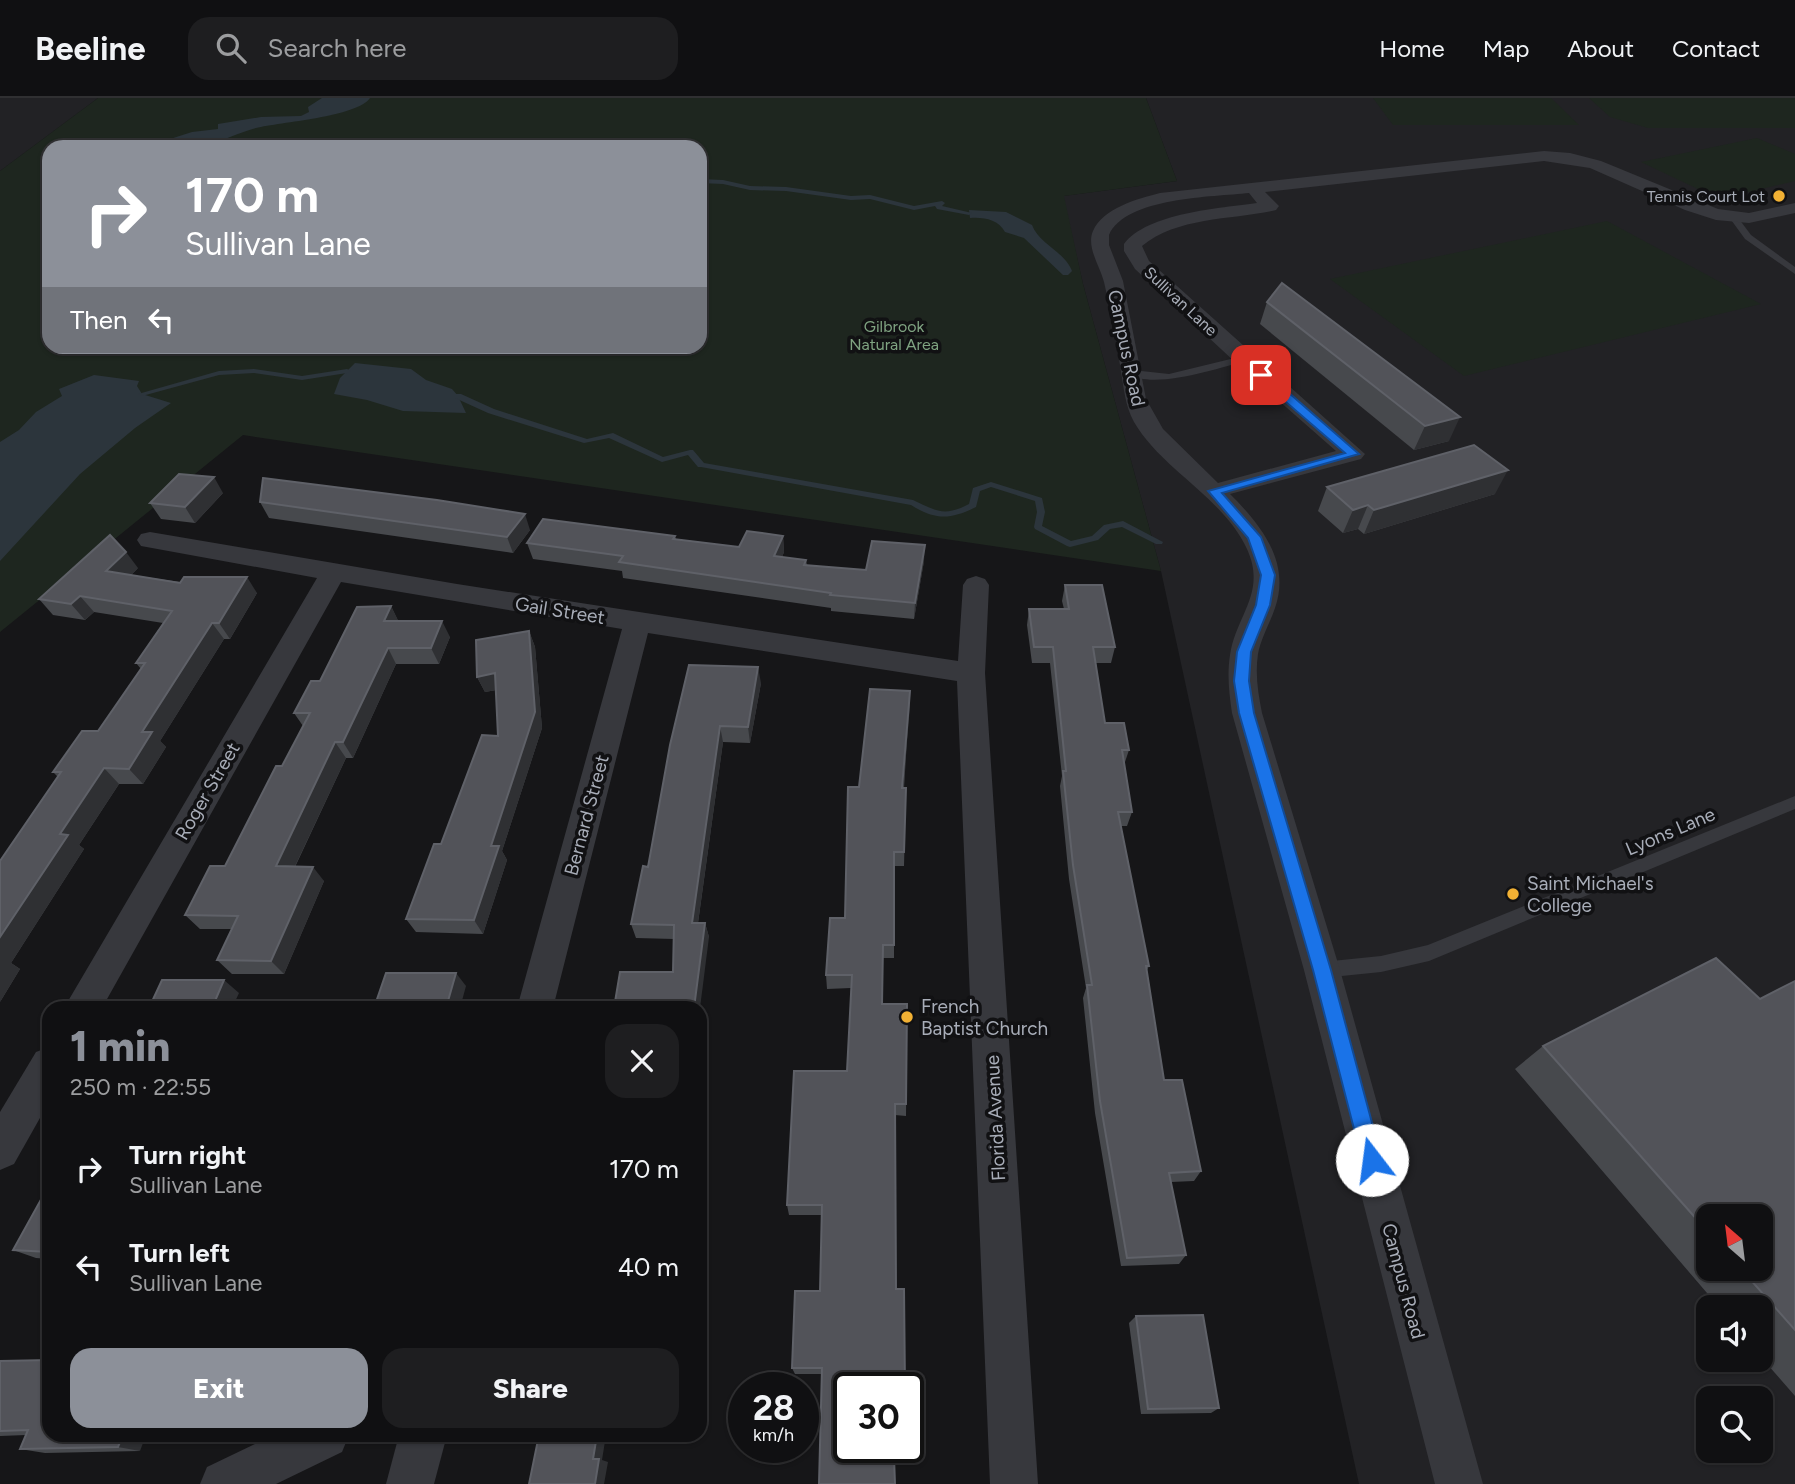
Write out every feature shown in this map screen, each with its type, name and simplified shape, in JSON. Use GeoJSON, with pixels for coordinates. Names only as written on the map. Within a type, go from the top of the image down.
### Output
{"type":"FeatureCollection","features":[{"type":"Feature","properties":{"kind":"street","name":"Campus Road"},"geometry":{"type":"LineString","coordinates":[[1459,1484],[1322,970],[1247,713],[1241,681],[1244,652],[1263,605],[1268,575],[1254,537],[1214,491],[1144,421],[1135,399],[1113,281],[1100,245],[1103,228],[1119,213],[1145,202],[1553,156],[1594,163],[1696,208],[1732,217],[1751,218],[1795,208]]}},
{"type":"Feature","properties":{"kind":"street","name":"Sullivan Lane"},"geometry":{"type":"LineString","coordinates":[[1214,491],[1353,454],[1243,359],[1142,265],[1133,251],[1133,244],[1145,233],[1165,225],[1270,206],[1252,188]]}},
{"type":"Feature","properties":{"kind":"street","name":"Gail Street"},"geometry":{"type":"LineString","coordinates":[[150,540],[333,574],[971,673]]}},
{"type":"Feature","properties":{"kind":"street","name":"Roger Street"},"geometry":{"type":"LineString","coordinates":[[86,1001],[333,574]]}},
{"type":"Feature","properties":{"kind":"street","name":"Florida Avenue"},"geometry":{"type":"LineString","coordinates":[[976,585],[971,673],[1014,1484]]}},
{"type":"Feature","properties":{"kind":"street","name":"Bernard Street"},"geometry":{"type":"LineString","coordinates":[[537,1001],[637,623]]}},
{"type":"Feature","properties":{"kind":"street"},"geometry":{"type":"LineString","coordinates":[[0,1150],[42,1077]]}},
{"type":"Feature","properties":{"kind":"street"},"geometry":{"type":"LineString","coordinates":[[224,1484],[311,1442]]}},
{"type":"Feature","properties":{"kind":"street"},"geometry":{"type":"LineString","coordinates":[[410,1484],[421,1442]]}},
{"type":"Feature","properties":{"kind":"lane"},"geometry":{"type":"LineString","coordinates":[[1732,217],[1748,237],[1795,271]]}},
{"type":"Feature","properties":{"kind":"lane"},"geometry":{"type":"LineString","coordinates":[[1132,373],[1169,377],[1243,359]]}},
{"type":"Feature","properties":{"kind":"lane","name":"Lyons Lane"},"geometry":{"type":"LineString","coordinates":[[1322,970],[1381,964],[1429,953],[1795,802]]}},
{"type":"Feature","properties":{"kind":"shaded area"},"geometry":{"type":"Polygon","coordinates":[[[0,98],[98,98],[0,171],[0,98]]]}},
{"type":"Feature","properties":{"kind":"shaded area"},"geometry":{"type":"Polygon","coordinates":[[[322,98],[370,98],[350,110],[256,128],[221,140],[167,140],[192,132],[218,129],[218,124],[261,117],[301,116],[309,112],[308,107],[322,98]]]}},
{"type":"Feature","properties":{"kind":"shaded area","name":"Saint Michael's College"},"geometry":{"type":"Polygon","coordinates":[[[1146,98],[1795,98],[1795,1484],[1359,1484],[1161,571],[1083,284],[1063,196],[1177,181],[1146,98]]]}},
{"type":"Feature","properties":{"kind":"shaded area"},"geometry":{"type":"Polygon","coordinates":[[[969,210],[1006,212],[1032,225],[1040,238],[1064,258],[1072,271],[1063,275],[1024,238],[1005,232],[990,220],[970,218],[969,210]]]}},
{"type":"Feature","properties":{"kind":"shaded area"},"geometry":{"type":"Polygon","coordinates":[[[355,363],[411,369],[426,380],[452,389],[466,413],[403,411],[334,394],[340,378],[355,363]]]}},
{"type":"Feature","properties":{"kind":"shaded area"},"geometry":{"type":"Polygon","coordinates":[[[94,375],[139,381],[137,386],[142,394],[171,403],[135,428],[80,474],[0,561],[0,442],[19,430],[36,412],[62,396],[59,389],[94,375]]]}},
{"type":"Feature","properties":{"kind":"green space","name":"Gilbrook Natural Area"},"geometry":{"type":"Polygon","coordinates":[[[98,98],[1146,98],[1177,181],[1064,196],[1083,284],[1161,571],[243,435],[0,632],[0,171],[98,98]]]}},
{"type":"Feature","properties":{"kind":"green space"},"geometry":{"type":"Polygon","coordinates":[[[1373,98],[1551,98],[1579,125],[1393,125],[1373,98]]]}},
{"type":"Feature","properties":{"kind":"green space"},"geometry":{"type":"Polygon","coordinates":[[[1589,98],[1795,98],[1795,128],[1648,128],[1610,117],[1589,98]]]}},
{"type":"Feature","properties":{"kind":"green space"},"geometry":{"type":"Polygon","coordinates":[[[1757,138],[1795,154],[1795,181],[1719,199],[1641,162],[1757,138]]]}},
{"type":"Feature","properties":{"kind":"green space"},"geometry":{"type":"Polygon","coordinates":[[[1607,221],[1761,304],[1464,376],[1330,279],[1607,221]]]}},
{"type":"Feature","properties":{"kind":"building"},"geometry":{"type":"Polygon","coordinates":[[[1282,283],[1460,417],[1425,426],[1267,302],[1282,283]]]}},
{"type":"Feature","properties":{"kind":"building"},"geometry":{"type":"Polygon","coordinates":[[[1474,445],[1508,470],[1374,510],[1368,505],[1353,510],[1327,487],[1474,445]]]}},
{"type":"Feature","properties":{"kind":"building"},"geometry":{"type":"Polygon","coordinates":[[[179,474],[214,477],[185,507],[150,503],[179,474]]]}},
{"type":"Feature","properties":{"kind":"building"},"geometry":{"type":"Polygon","coordinates":[[[263,478],[525,514],[507,537],[260,502],[263,478]]]}},
{"type":"Feature","properties":{"kind":"building"},"geometry":{"type":"Polygon","coordinates":[[[543,519],[739,547],[747,531],[783,536],[774,556],[806,560],[804,565],[866,570],[872,541],[925,545],[915,603],[830,595],[831,593],[619,562],[623,556],[527,543],[543,519]]]}},
{"type":"Feature","properties":{"kind":"building"},"geometry":{"type":"Polygon","coordinates":[[[110,535],[126,552],[106,571],[180,583],[184,577],[247,577],[219,623],[212,623],[142,732],[152,732],[129,769],[104,768],[60,834],[68,835],[0,937],[0,861],[61,772],[53,772],[82,731],[98,731],[145,663],[136,663],[172,611],[80,596],[71,604],[39,599],[110,535]]]}},
{"type":"Feature","properties":{"kind":"building"},"geometry":{"type":"Polygon","coordinates":[[[1065,585],[1102,585],[1115,647],[1093,647],[1105,723],[1124,723],[1129,750],[1122,750],[1132,812],[1118,812],[1149,966],[1146,966],[1164,1080],[1182,1080],[1201,1171],[1169,1173],[1186,1255],[1127,1258],[1100,1101],[1087,985],[1092,985],[1073,865],[1053,647],[1034,647],[1029,609],[1069,609],[1065,585]]]}},
{"type":"Feature","properties":{"kind":"building"},"geometry":{"type":"Polygon","coordinates":[[[391,606],[384,621],[442,621],[431,648],[388,648],[343,742],[335,742],[276,866],[313,867],[271,961],[217,960],[238,916],[185,915],[210,866],[225,866],[276,766],[282,766],[310,713],[294,713],[311,681],[320,681],[357,607],[391,606]]]}},
{"type":"Feature","properties":{"kind":"building"},"geometry":{"type":"Polygon","coordinates":[[[529,631],[535,712],[491,846],[499,846],[474,920],[406,919],[434,844],[441,844],[482,735],[498,736],[495,673],[477,677],[476,640],[529,631]]]}},
{"type":"Feature","properties":{"kind":"building"},"geometry":{"type":"Polygon","coordinates":[[[689,665],[758,667],[748,727],[720,726],[692,923],[705,923],[695,1001],[615,1001],[620,972],[673,972],[674,925],[631,924],[643,866],[648,867],[670,745],[689,665]]]}},
{"type":"Feature","properties":{"kind":"building"},"geometry":{"type":"Polygon","coordinates":[[[870,689],[910,691],[902,788],[906,788],[904,852],[894,852],[894,945],[883,945],[882,1004],[907,1004],[906,1104],[895,1104],[896,1289],[904,1289],[905,1372],[833,1372],[833,1463],[894,1463],[895,1484],[819,1484],[822,1368],[792,1368],[795,1291],[820,1291],[822,1205],[787,1205],[794,1071],[847,1071],[852,975],[826,975],[830,918],[845,918],[848,787],[859,787],[870,689]]]}},
{"type":"Feature","properties":{"kind":"building"},"geometry":{"type":"Polygon","coordinates":[[[1716,958],[1760,999],[1795,981],[1795,1330],[1773,1305],[1773,1295],[1764,1295],[1752,1281],[1773,1281],[1773,1204],[1696,1204],[1696,1218],[1543,1046],[1716,958]]]}},
{"type":"Feature","properties":{"kind":"building"},"geometry":{"type":"Polygon","coordinates":[[[386,973],[456,973],[448,1001],[376,1001],[386,973]]]}},
{"type":"Feature","properties":{"kind":"building"},"geometry":{"type":"Polygon","coordinates":[[[162,980],[224,980],[215,1001],[152,1001],[162,980]]]}},
{"type":"Feature","properties":{"kind":"building"},"geometry":{"type":"Polygon","coordinates":[[[42,1198],[42,1252],[13,1250],[42,1198]]]}},
{"type":"Feature","properties":{"kind":"building"},"geometry":{"type":"Polygon","coordinates":[[[1203,1315],[1219,1408],[1148,1409],[1136,1316],[1203,1315]]]}},
{"type":"Feature","properties":{"kind":"building"},"geometry":{"type":"Polygon","coordinates":[[[42,1360],[42,1442],[120,1442],[118,1447],[20,1449],[28,1430],[0,1431],[0,1361],[42,1360]]]}},
{"type":"Feature","properties":{"kind":"building"},"geometry":{"type":"Polygon","coordinates":[[[538,1442],[596,1442],[593,1459],[599,1459],[595,1484],[529,1484],[538,1442]]]}},
{"type":"Feature","properties":{"kind":"waterway"},"geometry":{"type":"LineString","coordinates":[[707,181],[851,198],[870,197],[914,208],[942,203],[937,207],[969,213]]}},
{"type":"Feature","properties":{"kind":"waterway"},"geometry":{"type":"LineString","coordinates":[[142,394],[219,373],[254,371],[302,378],[347,371]]}},
{"type":"Feature","properties":{"kind":"waterway"},"geometry":{"type":"LineString","coordinates":[[458,396],[491,411],[587,441],[610,435],[662,460],[690,452],[701,465],[913,503],[936,514],[957,513],[973,505],[976,490],[991,484],[1039,500],[1041,512],[1038,527],[1070,544],[1095,538],[1107,527],[1123,524],[1159,542]]}},
{"type":"Feature","properties":{"kind":"place","name":"Tennis Court Lot"},"geometry":{"type":"Point","coordinates":[1779,196]}},
{"type":"Feature","properties":{"kind":"place","name":"Saint Michael's College"},"geometry":{"type":"Point","coordinates":[1513,894]}},
{"type":"Feature","properties":{"kind":"place","name":"French Baptist Church"},"geometry":{"type":"Point","coordinates":[907,1017]}},
{"type":"Feature","properties":{"kind":"route"},"geometry":{"type":"LineString","coordinates":[[1261,375],[1353,454],[1214,491],[1243,521],[1254,537],[1261,549],[1268,575],[1263,605],[1244,652],[1241,681],[1247,713],[1322,970],[1372,1160]]}}]}
